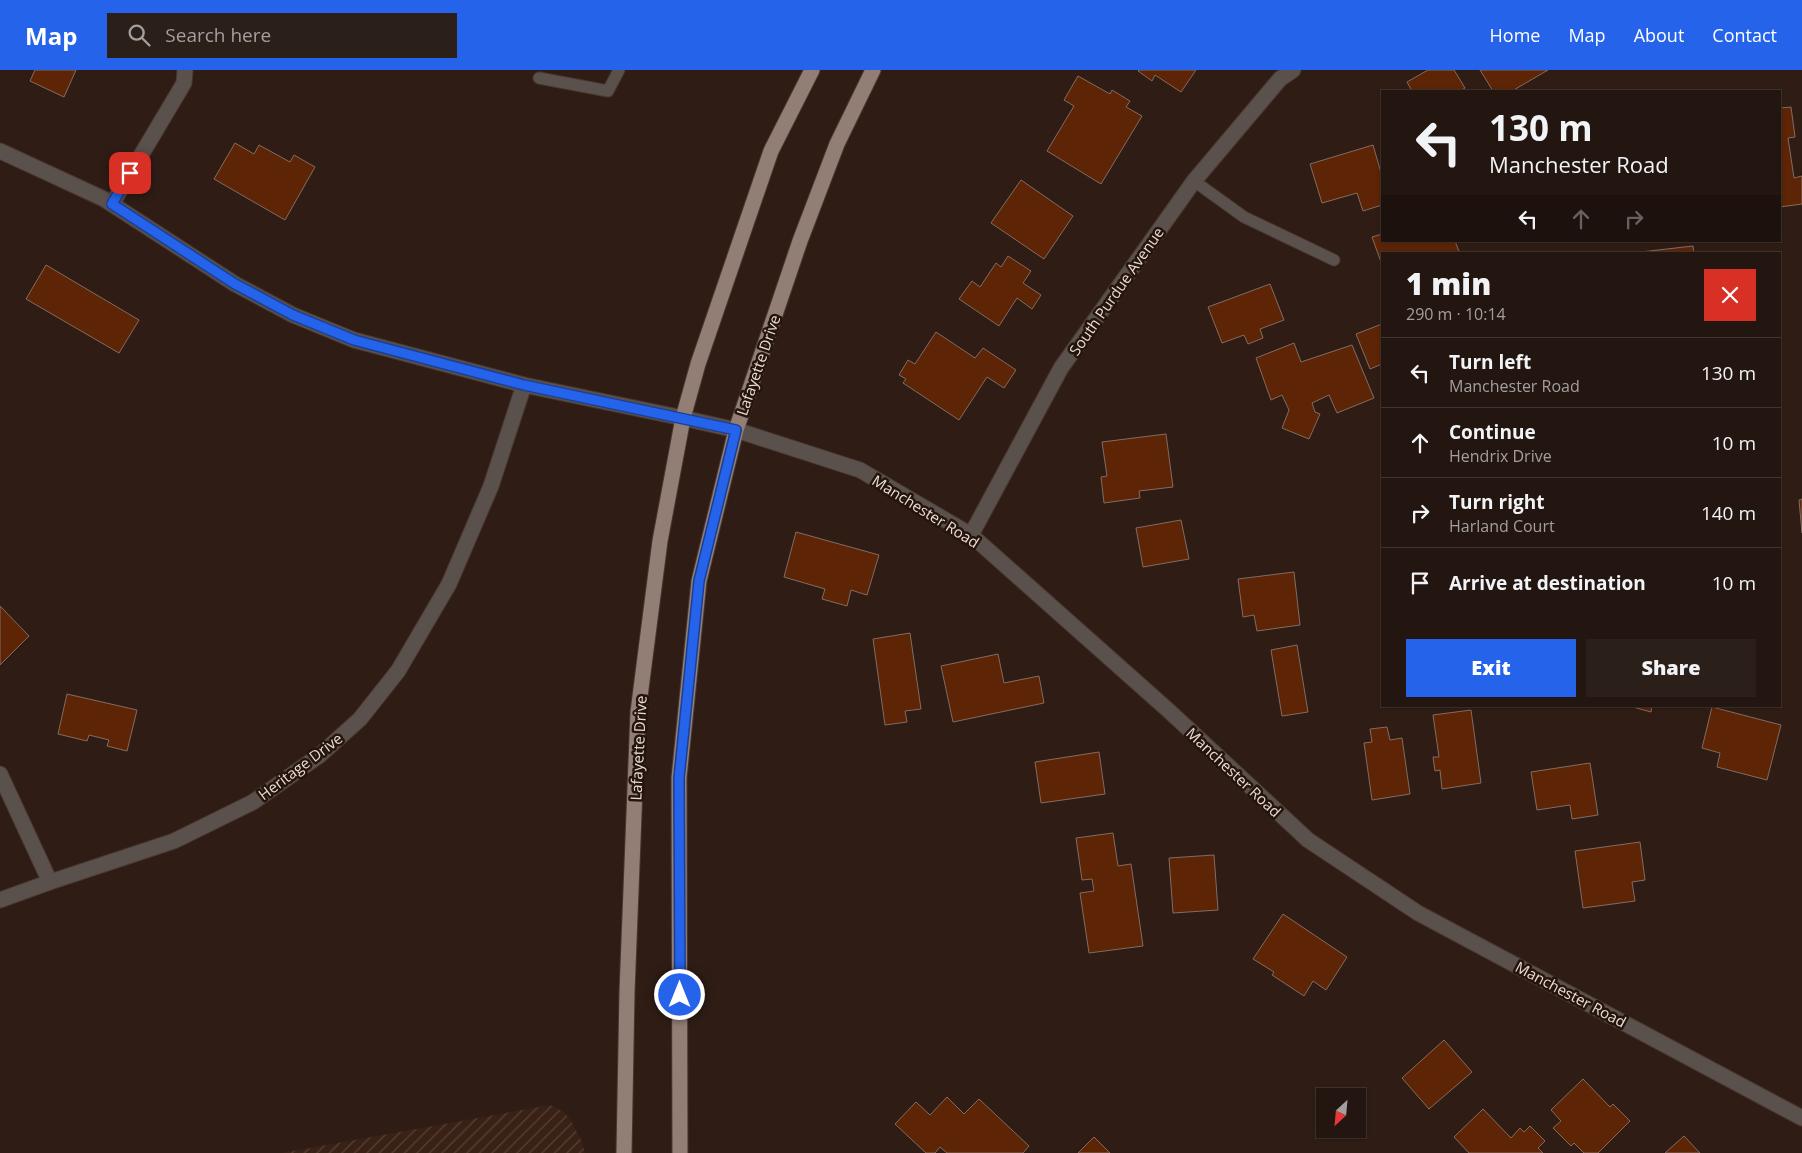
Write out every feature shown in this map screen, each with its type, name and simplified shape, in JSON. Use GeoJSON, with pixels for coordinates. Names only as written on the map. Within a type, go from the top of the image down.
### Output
{"type":"FeatureCollection","features":[{"type":"Feature","properties":{"kind":"main road","name":"Lafayette Drive"},"geometry":{"type":"LineString","coordinates":[[624,1153],[626,992],[638,712],[660,541],[683,418],[698,364],[771,151],[812,70]]}},
{"type":"Feature","properties":{"kind":"main road","name":"Lafayette Drive"},"geometry":{"type":"LineString","coordinates":[[680,1153],[679,778],[699,581],[736,430],[800,241],[837,144],[873,70]]}},
{"type":"Feature","properties":{"kind":"street"},"geometry":{"type":"LineString","coordinates":[[112,204],[184,83],[185,70]]}},
{"type":"Feature","properties":{"kind":"street","name":"South Purdue Avenue"},"geometry":{"type":"LineString","coordinates":[[971,535],[1061,368],[1194,181],[1280,79],[1293,70]]}},
{"type":"Feature","properties":{"kind":"street","name":"Manchester Road"},"geometry":{"type":"LineString","coordinates":[[0,151],[112,204],[235,284],[293,315],[354,340],[524,385],[736,430],[860,470],[971,535],[1168,710],[1308,840],[1418,913],[1802,1118]]}},
{"type":"Feature","properties":{"kind":"street","name":"Heritage Drive"},"geometry":{"type":"LineString","coordinates":[[0,900],[174,841],[253,802],[320,755],[360,719],[398,671],[449,584],[491,486],[524,385]]}},
{"type":"Feature","properties":{"kind":"street"},"geometry":{"type":"LineString","coordinates":[[0,774],[50,882]]}},
{"type":"Feature","properties":{"kind":"lane"},"geometry":{"type":"LineString","coordinates":[[539,78],[608,91],[619,70]]}},
{"type":"Feature","properties":{"kind":"lane"},"geometry":{"type":"LineString","coordinates":[[1194,181],[1244,217],[1334,260]]}},
{"type":"Feature","properties":{"kind":"shaded area"},"geometry":{"type":"Polygon","coordinates":[[[550,1105],[564,1112],[571,1121],[581,1140],[585,1153],[282,1153],[550,1105]]]}},
{"type":"Feature","properties":{"kind":"building"},"geometry":{"type":"Polygon","coordinates":[[[35,70],[76,70],[64,97],[30,81],[35,70]]]}},
{"type":"Feature","properties":{"kind":"building"},"geometry":{"type":"Polygon","coordinates":[[[1139,70],[1196,70],[1181,92],[1155,75],[1152,81],[1139,70]]]}},
{"type":"Feature","properties":{"kind":"building"},"geometry":{"type":"Polygon","coordinates":[[[1428,70],[1454,70],[1465,88],[1462,90],[1411,90],[1407,82],[1428,70]]]}},
{"type":"Feature","properties":{"kind":"building"},"geometry":{"type":"Polygon","coordinates":[[[1480,70],[1548,70],[1514,90],[1492,90],[1480,70]]]}},
{"type":"Feature","properties":{"kind":"building"},"geometry":{"type":"Polygon","coordinates":[[[1078,76],[1110,94],[1112,90],[1130,101],[1126,107],[1142,116],[1101,184],[1047,151],[1074,106],[1064,100],[1078,76]]]}},
{"type":"Feature","properties":{"kind":"building"},"geometry":{"type":"Polygon","coordinates":[[[1791,107],[1795,137],[1788,138],[1794,178],[1802,176],[1802,204],[1781,207],[1781,108],[1791,107]]]}},
{"type":"Feature","properties":{"kind":"building"},"geometry":{"type":"Polygon","coordinates":[[[235,143],[254,154],[259,145],[290,162],[294,155],[315,167],[285,220],[214,179],[235,143]]]}},
{"type":"Feature","properties":{"kind":"building"},"geometry":{"type":"Polygon","coordinates":[[[1373,145],[1381,173],[1381,205],[1363,211],[1357,193],[1322,203],[1310,164],[1373,145]]]}},
{"type":"Feature","properties":{"kind":"building"},"geometry":{"type":"Polygon","coordinates":[[[1021,180],[1073,216],[1044,259],[991,223],[1021,180]]]}},
{"type":"Feature","properties":{"kind":"building"},"geometry":{"type":"Polygon","coordinates":[[[1381,234],[1381,242],[1455,242],[1459,252],[1381,252],[1381,262],[1372,237],[1381,234]]]}},
{"type":"Feature","properties":{"kind":"building"},"geometry":{"type":"Polygon","coordinates":[[[1693,246],[1694,252],[1641,252],[1693,246]]]}},
{"type":"Feature","properties":{"kind":"building"},"geometry":{"type":"Polygon","coordinates":[[[1008,256],[1031,271],[1023,283],[1041,295],[1032,309],[1017,298],[999,326],[959,299],[972,281],[980,287],[996,263],[1001,267],[1008,256]]]}},
{"type":"Feature","properties":{"kind":"building"},"geometry":{"type":"Polygon","coordinates":[[[46,265],[139,320],[119,353],[26,299],[46,265]]]}},
{"type":"Feature","properties":{"kind":"building"},"geometry":{"type":"Polygon","coordinates":[[[1270,284],[1284,320],[1260,329],[1263,338],[1248,344],[1244,335],[1222,343],[1208,307],[1270,284]]]}},
{"type":"Feature","properties":{"kind":"building"},"geometry":{"type":"Polygon","coordinates":[[[1381,324],[1381,364],[1370,369],[1356,334],[1381,324]]]}},
{"type":"Feature","properties":{"kind":"building"},"geometry":{"type":"Polygon","coordinates":[[[936,332],[975,358],[983,348],[1016,370],[1004,388],[987,377],[959,420],[903,383],[906,379],[899,375],[908,360],[915,364],[936,332]]]}},
{"type":"Feature","properties":{"kind":"building"},"geometry":{"type":"Polygon","coordinates":[[[1294,343],[1301,362],[1352,345],[1374,398],[1337,413],[1329,395],[1312,403],[1315,412],[1320,414],[1309,439],[1282,428],[1289,410],[1282,395],[1271,400],[1256,358],[1294,343]]]}},
{"type":"Feature","properties":{"kind":"building"},"geometry":{"type":"Polygon","coordinates":[[[1166,434],[1173,487],[1139,491],[1140,498],[1104,503],[1101,477],[1107,476],[1102,442],[1166,434]]]}},
{"type":"Feature","properties":{"kind":"building"},"geometry":{"type":"Polygon","coordinates":[[[1802,499],[1802,533],[1799,500],[1802,499]]]}},
{"type":"Feature","properties":{"kind":"building"},"geometry":{"type":"Polygon","coordinates":[[[1181,520],[1189,559],[1143,567],[1136,528],[1181,520]]]}},
{"type":"Feature","properties":{"kind":"building"},"geometry":{"type":"Polygon","coordinates":[[[796,532],[879,555],[867,595],[851,590],[847,606],[822,599],[825,589],[784,577],[796,532]]]}},
{"type":"Feature","properties":{"kind":"building"},"geometry":{"type":"Polygon","coordinates":[[[1294,572],[1300,625],[1257,631],[1254,615],[1243,617],[1238,579],[1294,572]]]}},
{"type":"Feature","properties":{"kind":"building"},"geometry":{"type":"Polygon","coordinates":[[[0,606],[29,636],[0,665],[0,606]]]}},
{"type":"Feature","properties":{"kind":"building"},"geometry":{"type":"Polygon","coordinates":[[[910,633],[921,709],[905,711],[907,722],[885,725],[873,639],[910,633]]]}},
{"type":"Feature","properties":{"kind":"building"},"geometry":{"type":"Polygon","coordinates":[[[1297,645],[1308,712],[1282,716],[1271,650],[1297,645]]]}},
{"type":"Feature","properties":{"kind":"building"},"geometry":{"type":"Polygon","coordinates":[[[998,654],[1004,683],[1039,676],[1044,703],[953,722],[941,666],[998,654]]]}},
{"type":"Feature","properties":{"kind":"building"},"geometry":{"type":"Polygon","coordinates":[[[67,694],[137,710],[127,751],[107,746],[109,740],[89,735],[87,741],[58,734],[67,694]]]}},
{"type":"Feature","properties":{"kind":"building"},"geometry":{"type":"Polygon","coordinates":[[[1633,707],[1652,707],[1651,712],[1633,707]]]}},
{"type":"Feature","properties":{"kind":"building"},"geometry":{"type":"Polygon","coordinates":[[[1712,707],[1781,725],[1767,780],[1717,767],[1720,753],[1702,748],[1712,707]]]}},
{"type":"Feature","properties":{"kind":"building"},"geometry":{"type":"Polygon","coordinates":[[[1471,710],[1481,783],[1442,789],[1440,770],[1435,771],[1433,757],[1439,757],[1433,715],[1471,710]]]}},
{"type":"Feature","properties":{"kind":"building"},"geometry":{"type":"Polygon","coordinates":[[[1387,727],[1390,740],[1402,738],[1410,794],[1372,800],[1364,743],[1372,742],[1370,729],[1387,727]]]}},
{"type":"Feature","properties":{"kind":"building"},"geometry":{"type":"Polygon","coordinates":[[[1099,752],[1105,794],[1041,803],[1035,762],[1099,752]]]}},
{"type":"Feature","properties":{"kind":"building"},"geometry":{"type":"Polygon","coordinates":[[[1590,763],[1598,815],[1572,819],[1570,805],[1537,810],[1531,772],[1590,763]]]}},
{"type":"Feature","properties":{"kind":"building"},"geometry":{"type":"Polygon","coordinates":[[[1113,833],[1118,866],[1131,864],[1143,946],[1089,953],[1080,893],[1094,891],[1092,879],[1082,880],[1076,838],[1113,833]]]}},
{"type":"Feature","properties":{"kind":"building"},"geometry":{"type":"Polygon","coordinates":[[[1640,842],[1645,880],[1632,882],[1635,901],[1583,908],[1575,851],[1640,842]]]}},
{"type":"Feature","properties":{"kind":"building"},"geometry":{"type":"Polygon","coordinates":[[[1214,855],[1218,910],[1173,913],[1169,858],[1214,855]]]}},
{"type":"Feature","properties":{"kind":"building"},"geometry":{"type":"Polygon","coordinates":[[[1283,914],[1347,957],[1326,990],[1313,981],[1304,996],[1272,975],[1274,972],[1253,959],[1283,914]]]}},
{"type":"Feature","properties":{"kind":"building"},"geometry":{"type":"Polygon","coordinates":[[[1444,1040],[1472,1072],[1429,1109],[1402,1078],[1444,1040]]]}},
{"type":"Feature","properties":{"kind":"building"},"geometry":{"type":"Polygon","coordinates":[[[1583,1079],[1610,1107],[1613,1104],[1630,1121],[1598,1153],[1584,1153],[1574,1143],[1571,1146],[1553,1128],[1561,1121],[1551,1110],[1583,1079]]]}},
{"type":"Feature","properties":{"kind":"building"},"geometry":{"type":"Polygon","coordinates":[[[947,1097],[964,1114],[979,1099],[1029,1146],[1023,1153],[947,1153],[940,1147],[935,1153],[926,1153],[895,1124],[916,1102],[930,1115],[947,1097]]]}},
{"type":"Feature","properties":{"kind":"building"},"geometry":{"type":"Polygon","coordinates":[[[1483,1109],[1511,1138],[1520,1128],[1524,1132],[1530,1126],[1545,1141],[1538,1148],[1543,1153],[1469,1153],[1454,1137],[1483,1109]]]}},
{"type":"Feature","properties":{"kind":"building"},"geometry":{"type":"Polygon","coordinates":[[[1684,1136],[1700,1153],[1665,1153],[1684,1136]]]}},
{"type":"Feature","properties":{"kind":"building"},"geometry":{"type":"Polygon","coordinates":[[[1094,1137],[1110,1153],[1078,1153],[1094,1137]]]}},
{"type":"Feature","properties":{"kind":"route"},"geometry":{"type":"LineString","coordinates":[[130,173],[112,204],[235,284],[293,315],[354,340],[524,385],[736,430],[699,581],[679,778],[680,995]]}}]}
